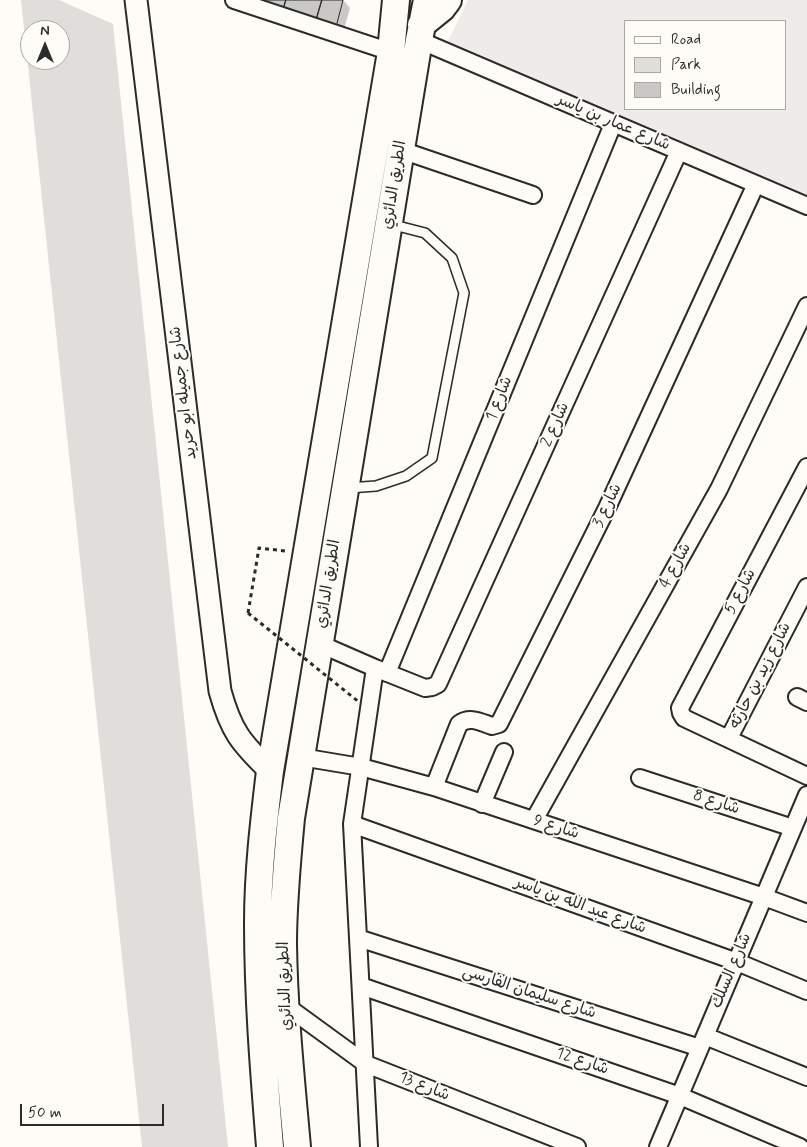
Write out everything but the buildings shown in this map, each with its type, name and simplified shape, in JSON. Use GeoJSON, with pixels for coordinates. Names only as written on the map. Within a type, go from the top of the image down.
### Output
{"type":"FeatureCollection","features":[{"type":"Feature","properties":{"kind":"main road"},"geometry":{"type":"LineString","coordinates":[[381,0],[392,44]]}},
{"type":"Feature","properties":{"kind":"main road","name":"الطريق الدائري"},"geometry":{"type":"LineString","coordinates":[[270,1147],[259,995],[258,921],[262,843],[270,771],[392,44],[396,0]]}},
{"type":"Feature","properties":{"kind":"main road","name":"الطريق الدائري"},"geometry":{"type":"LineString","coordinates":[[297,1147],[285,1005],[283,943],[291,818],[427,0]]}},
{"type":"Feature","properties":{"kind":"main road"},"geometry":{"type":"LineString","coordinates":[[420,33],[448,0]]}},
{"type":"Feature","properties":{"kind":"street","name":"شارع جميله ابو حريد"},"geometry":{"type":"LineString","coordinates":[[136,0],[220,691],[234,731],[246,748],[270,771]]}},
{"type":"Feature","properties":{"kind":"street"},"geometry":{"type":"LineString","coordinates":[[234,0],[392,44]]}},
{"type":"Feature","properties":{"kind":"street","name":"شارع عمار بن ياسر"},"geometry":{"type":"LineString","coordinates":[[420,33],[613,124],[807,206]]}},
{"type":"Feature","properties":{"kind":"street","name":"شارع 1"},"geometry":{"type":"LineString","coordinates":[[369,1147],[352,824],[361,767],[381,671],[613,124]]}},
{"type":"Feature","properties":{"kind":"street"},"geometry":{"type":"LineString","coordinates":[[401,150],[533,195]]}},
{"type":"Feature","properties":{"kind":"street","name":"شارع 2"},"geometry":{"type":"LineString","coordinates":[[381,671],[425,688],[432,688],[442,678],[679,152]]}},
{"type":"Feature","properties":{"kind":"street","name":"شارع 3"},"geometry":{"type":"LineString","coordinates":[[434,787],[459,724],[465,719],[472,719],[492,726],[499,724],[607,508],[756,184]]}},
{"type":"Feature","properties":{"kind":"street","name":"شارع 4"},"geometry":{"type":"LineString","coordinates":[[534,820],[719,489],[807,306]]}},
{"type":"Feature","properties":{"kind":"street","name":"شارع 5"},"geometry":{"type":"LineString","coordinates":[[729,738],[684,718],[680,708],[807,467]]}},
{"type":"Feature","properties":{"kind":"street","name":"شارع زيد بن حارثه"},"geometry":{"type":"LineString","coordinates":[[729,738],[807,587]]}},
{"type":"Feature","properties":{"kind":"street"},"geometry":{"type":"LineString","coordinates":[[320,644],[381,671]]}},
{"type":"Feature","properties":{"kind":"street"},"geometry":{"type":"LineString","coordinates":[[729,738],[807,776]]}},
{"type":"Feature","properties":{"kind":"street"},"geometry":{"type":"LineString","coordinates":[[482,804],[504,752]]}},
{"type":"Feature","properties":{"kind":"street","name":"شارع 9"},"geometry":{"type":"LineString","coordinates":[[301,757],[361,767],[434,787],[807,913]]}},
{"type":"Feature","properties":{"kind":"street","name":"شارع 8"},"geometry":{"type":"LineString","coordinates":[[640,778],[793,828]]}},
{"type":"Feature","properties":{"kind":"street","name":"شارع السلك"},"geometry":{"type":"LineString","coordinates":[[658,1147],[807,795]]}},
{"type":"Feature","properties":{"kind":"street","name":"شارع عبد الله بن ياسر"},"geometry":{"type":"LineString","coordinates":[[352,824],[737,962],[807,991]]}},
{"type":"Feature","properties":{"kind":"street","name":"شارع سليمان الفارسى"},"geometry":{"type":"LineString","coordinates":[[358,938],[702,1042],[807,1077]]}},
{"type":"Feature","properties":{"kind":"street","name":"شارع 12"},"geometry":{"type":"LineString","coordinates":[[361,986],[680,1096],[800,1147]]}},
{"type":"Feature","properties":{"kind":"street","name":"شارع 13"},"geometry":{"type":"LineString","coordinates":[[285,1005],[366,1064],[576,1147]]}},
{"type":"Feature","properties":{"kind":"lane"},"geometry":{"type":"LineString","coordinates":[[345,489],[384,484],[406,476],[432,458],[464,293],[452,258],[424,234],[389,224]]}},
{"type":"Feature","properties":{"kind":"path"},"geometry":{"type":"LineString","coordinates":[[306,554],[259,548],[248,614],[359,702]]}},
{"type":"Feature","properties":{"kind":"shaded area"},"geometry":{"type":"Polygon","coordinates":[[[468,0],[807,0],[807,195],[448,41],[468,0]]]}},
{"type":"Feature","properties":{"kind":"green space"},"geometry":{"type":"Polygon","coordinates":[[[21,0],[59,0],[113,24],[228,1147],[142,1147],[28,70],[70,70],[70,20],[23,20],[21,0]]]}}]}
